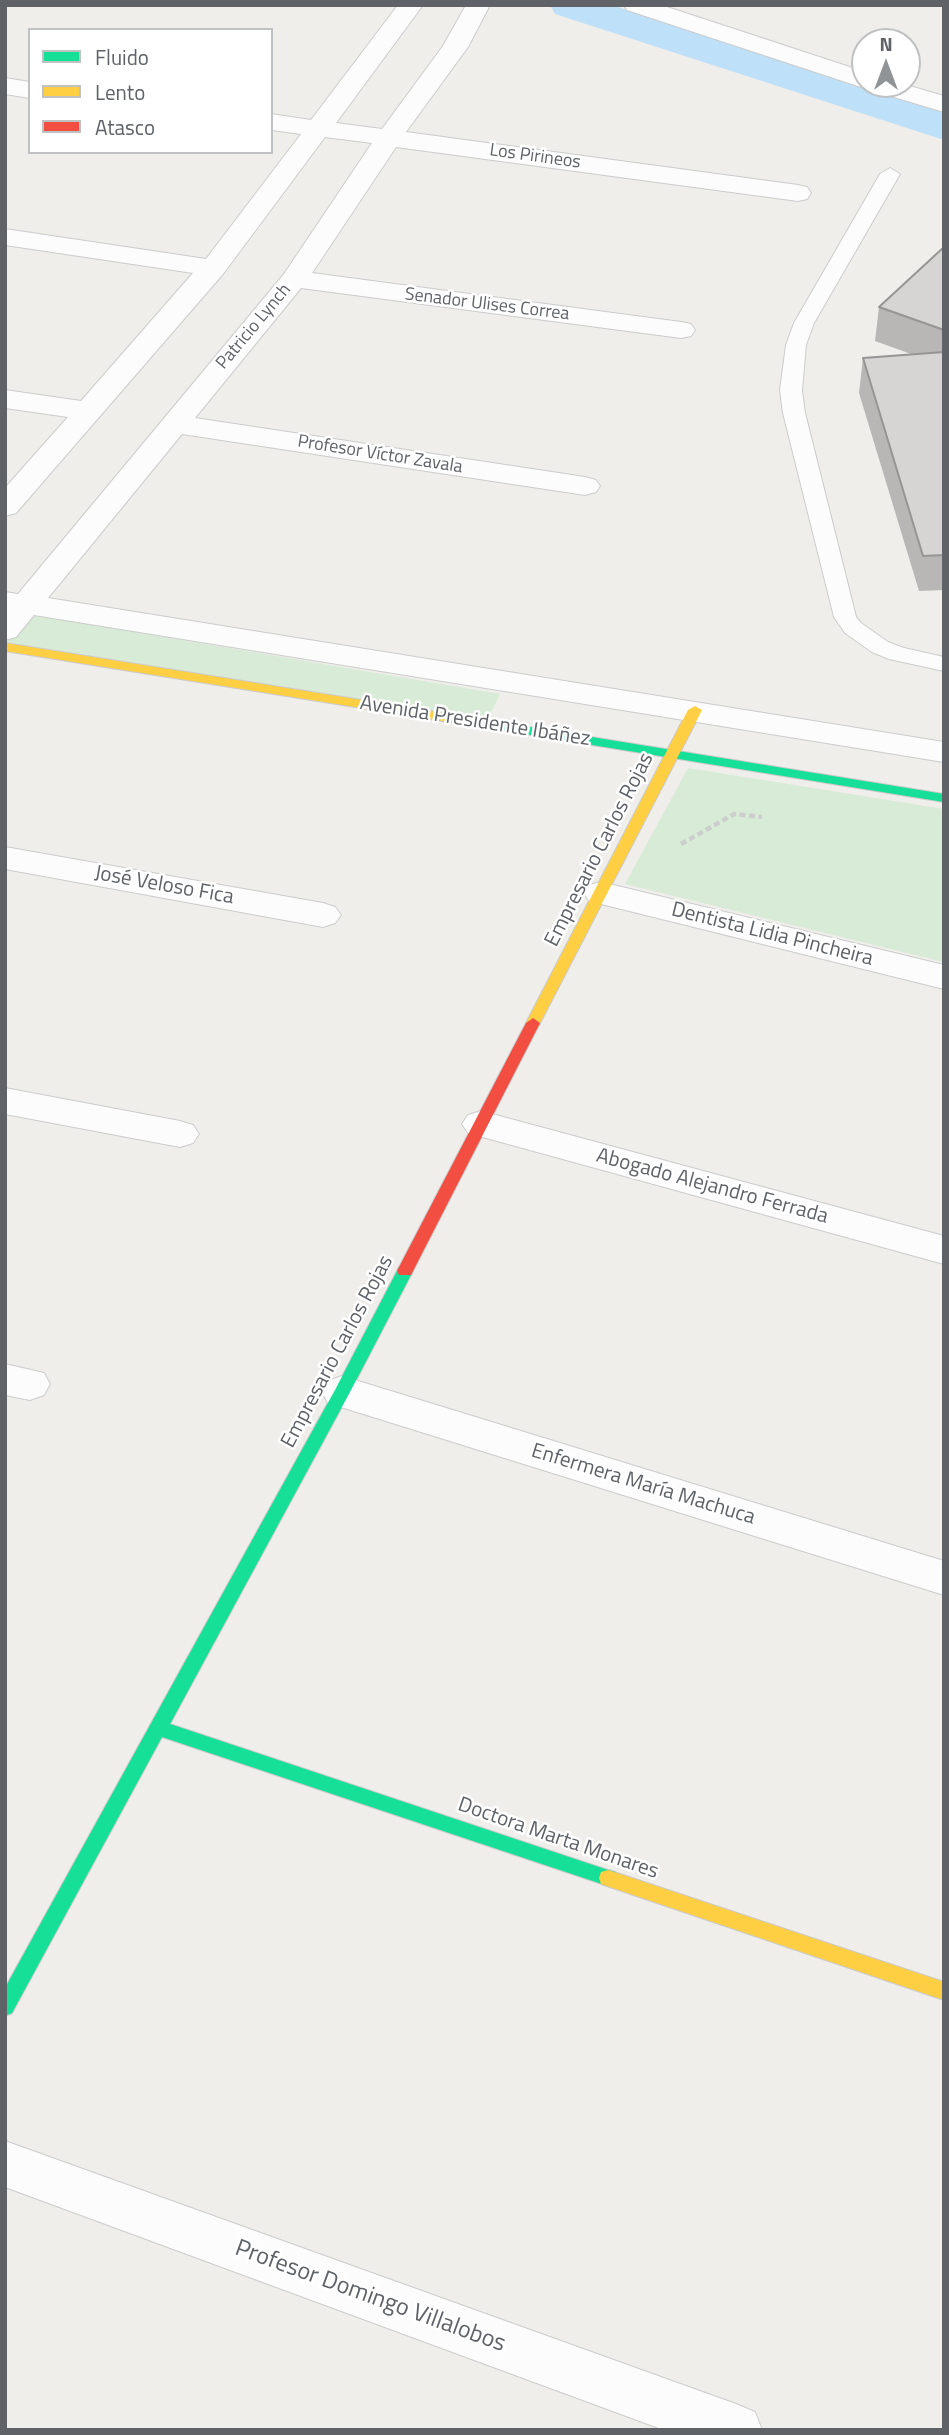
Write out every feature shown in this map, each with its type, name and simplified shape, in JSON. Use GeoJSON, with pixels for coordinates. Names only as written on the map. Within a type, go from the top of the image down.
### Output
{"type":"FeatureCollection","features":[{"type":"Feature","properties":{"kind":"street","name":"Patricio Lynch"},"geometry":{"type":"LineString","coordinates":[[5,630],[16,603],[174,424],[294,279],[389,138],[455,47],[478,5]]}},
{"type":"Feature","properties":{"kind":"street"},"geometry":{"type":"LineString","coordinates":[[636,5],[851,75]]}},
{"type":"Feature","properties":{"kind":"street"},"geometry":{"type":"LineString","coordinates":[[5,507],[213,268],[317,128],[402,6]]}},
{"type":"Feature","properties":{"kind":"street"},"geometry":{"type":"LineString","coordinates":[[5,86],[28,90]]}},
{"type":"Feature","properties":{"kind":"street"},"geometry":{"type":"LineString","coordinates":[[921,97],[944,104]]}},
{"type":"Feature","properties":{"kind":"street","name":"Los Pirineos"},"geometry":{"type":"LineString","coordinates":[[273,122],[798,192]]}},
{"type":"Feature","properties":{"kind":"street"},"geometry":{"type":"LineString","coordinates":[[5,237],[213,268]]}},
{"type":"Feature","properties":{"kind":"street","name":"Senador Ulises Correa"},"geometry":{"type":"LineString","coordinates":[[294,279],[681,330]]}},
{"type":"Feature","properties":{"kind":"street"},"geometry":{"type":"LineString","coordinates":[[5,399],[88,411]]}},
{"type":"Feature","properties":{"kind":"street","name":"Profesor Víctor Zavala"},"geometry":{"type":"LineString","coordinates":[[174,424],[586,486]]}},
{"type":"Feature","properties":{"kind":"street"},"geometry":{"type":"LineString","coordinates":[[16,603],[944,752]]}},
{"type":"Feature","properties":{"kind":"street","name":"Avenida Presidente Ibáñez"},"geometry":{"type":"LineString","coordinates":[[5,647],[673,753],[944,799]]}},
{"type":"Feature","properties":{"kind":"street","name":"Empresario Carlos Rojas"},"geometry":{"type":"LineString","coordinates":[[5,2007],[342,1392],[481,1124],[610,895],[695,710]]}},
{"type":"Feature","properties":{"kind":"street","name":"José Veloso Fica"},"geometry":{"type":"LineString","coordinates":[[5,858],[323,915]]}},
{"type":"Feature","properties":{"kind":"street","name":"Dentista Lidia Pincheira"},"geometry":{"type":"LineString","coordinates":[[610,895],[944,977]]}},
{"type":"Feature","properties":{"kind":"street"},"geometry":{"type":"LineString","coordinates":[[5,1101],[180,1134]]}},
{"type":"Feature","properties":{"kind":"street","name":"Abogado Alejandro Ferrada"},"geometry":{"type":"LineString","coordinates":[[481,1124],[944,1250]]}},
{"type":"Feature","properties":{"kind":"street","name":"Enfermera María Machuca"},"geometry":{"type":"LineString","coordinates":[[342,1392],[944,1578]]}},
{"type":"Feature","properties":{"kind":"street","name":"Doctora Marta Monares"},"geometry":{"type":"LineString","coordinates":[[159,1728],[944,1991]]}},
{"type":"Feature","properties":{"kind":"street","name":"Profesor Domingo Villalobos"},"geometry":{"type":"LineString","coordinates":[[5,2164],[736,2430]]}},
{"type":"Feature","properties":{"kind":"lane"},"geometry":{"type":"LineString","coordinates":[[890,174],[804,323],[796,345],[791,390],[797,426],[840,606],[845,617],[853,628],[880,647],[897,654],[944,664]]}},
{"type":"Feature","properties":{"kind":"path"},"geometry":{"type":"LineString","coordinates":[[610,895],[633,870],[734,814],[774,818]]}},
{"type":"Feature","properties":{"kind":"green space"},"geometry":{"type":"Polygon","coordinates":[[[5,610],[500,694],[485,725],[5,644],[5,610]]]}},
{"type":"Feature","properties":{"kind":"green space"},"geometry":{"type":"Polygon","coordinates":[[[688,768],[944,809],[944,962],[625,884],[688,768]]]}},
{"type":"Feature","properties":{"kind":"building"},"geometry":{"type":"Polygon","coordinates":[[[944,247],[944,330],[879,307],[944,247]]]}},
{"type":"Feature","properties":{"kind":"building"},"geometry":{"type":"Polygon","coordinates":[[[944,352],[944,555],[923,556],[863,358],[944,352]]]}},
{"type":"Feature","properties":{"kind":"waterway"},"geometry":{"type":"LineString","coordinates":[[570,5],[944,127]]}},
{"type":"Feature","properties":{"kind":"traffic: fast"},"geometry":{"type":"LineString","coordinates":[[449,718],[944,798]]}},
{"type":"Feature","properties":{"kind":"traffic: fast"},"geometry":{"type":"LineString","coordinates":[[5,2007],[342,1392],[405,1271]]}},
{"type":"Feature","properties":{"kind":"traffic: fast"},"geometry":{"type":"LineString","coordinates":[[159,1728],[608,1878]]}},
{"type":"Feature","properties":{"kind":"traffic: slow"},"geometry":{"type":"LineString","coordinates":[[5,647],[449,718]]}},
{"type":"Feature","properties":{"kind":"traffic: slow"},"geometry":{"type":"LineString","coordinates":[[533,1023],[695,710]]}},
{"type":"Feature","properties":{"kind":"traffic: slow"},"geometry":{"type":"LineString","coordinates":[[608,1878],[944,1991]]}},
{"type":"Feature","properties":{"kind":"traffic: jam"},"geometry":{"type":"LineString","coordinates":[[405,1271],[533,1023]]}}]}
